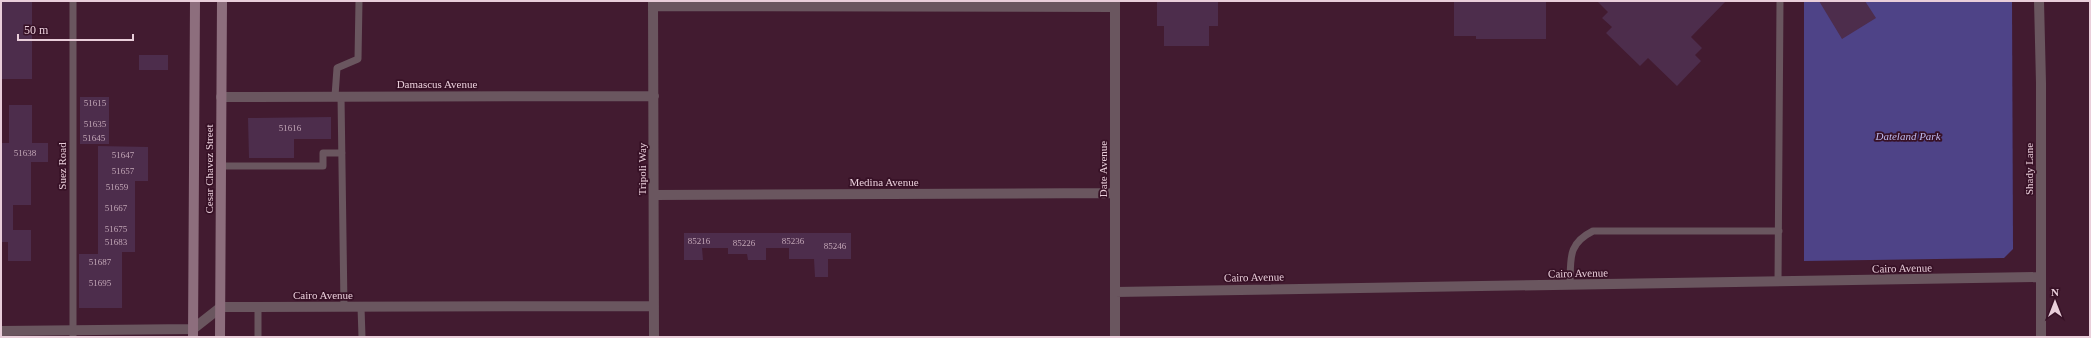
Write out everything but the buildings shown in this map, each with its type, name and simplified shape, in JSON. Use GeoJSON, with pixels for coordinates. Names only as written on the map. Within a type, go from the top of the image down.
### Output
{"type":"FeatureCollection","features":[{"type":"Feature","properties":{"kind":"main road","name":"Cesar Chavez Street"},"geometry":{"type":"LineString","coordinates":[[194,333],[195,1]]}},
{"type":"Feature","properties":{"kind":"main road","name":"Cesar Chavez Street"},"geometry":{"type":"LineString","coordinates":[[220,337],[222,1]]}},
{"type":"Feature","properties":{"kind":"street","name":"Shady Lane"},"geometry":{"type":"LineString","coordinates":[[2039,1],[2041,82],[2042,337]]}},
{"type":"Feature","properties":{"kind":"street"},"geometry":{"type":"LineString","coordinates":[[654,3],[1115,4]]}},
{"type":"Feature","properties":{"kind":"street","name":"Tripoli Way"},"geometry":{"type":"LineString","coordinates":[[654,3],[654,337]]}},
{"type":"Feature","properties":{"kind":"street","name":"Date Avenue"},"geometry":{"type":"LineString","coordinates":[[1115,4],[1115,337]]}},
{"type":"Feature","properties":{"kind":"street","name":"Damascus Avenue"},"geometry":{"type":"LineString","coordinates":[[221,96],[654,96]]}},
{"type":"Feature","properties":{"kind":"street","name":"Medina Avenue"},"geometry":{"type":"LineString","coordinates":[[654,195],[1115,193]]}},
{"type":"Feature","properties":{"kind":"street","name":"Cairo Avenue"},"geometry":{"type":"LineString","coordinates":[[1115,292],[2041,277]]}},
{"type":"Feature","properties":{"kind":"street","name":"Cairo Avenue"},"geometry":{"type":"LineString","coordinates":[[221,307],[654,306]]}},
{"type":"Feature","properties":{"kind":"street"},"geometry":{"type":"LineString","coordinates":[[1,330],[73,334],[194,333],[221,307]]}},
{"type":"Feature","properties":{"kind":"lane","name":"Suez Road"},"geometry":{"type":"LineString","coordinates":[[73,1],[73,334]]}},
{"type":"Feature","properties":{"kind":"lane"},"geometry":{"type":"LineString","coordinates":[[344,307],[342,152],[337,68],[358,59],[359,2],[352,1]]}},
{"type":"Feature","properties":{"kind":"lane"},"geometry":{"type":"LineString","coordinates":[[1778,282],[1780,1]]}},
{"type":"Feature","properties":{"kind":"lane"},"geometry":{"type":"LineString","coordinates":[[222,166],[324,166],[323,153],[342,152]]}},
{"type":"Feature","properties":{"kind":"lane"},"geometry":{"type":"LineString","coordinates":[[1570,285],[1571,255],[1580,238],[1593,231],[1779,231]]}},
{"type":"Feature","properties":{"kind":"lane"},"geometry":{"type":"LineString","coordinates":[[258,307],[258,337]]}},
{"type":"Feature","properties":{"kind":"lane"},"geometry":{"type":"LineString","coordinates":[[361,307],[362,337]]}},
{"type":"Feature","properties":{"kind":"green space","name":"Dateland Park"},"geometry":{"type":"Polygon","coordinates":[[[1804,1],[2012,1],[2013,249],[2004,258],[1804,261],[1804,1]]]}}]}
